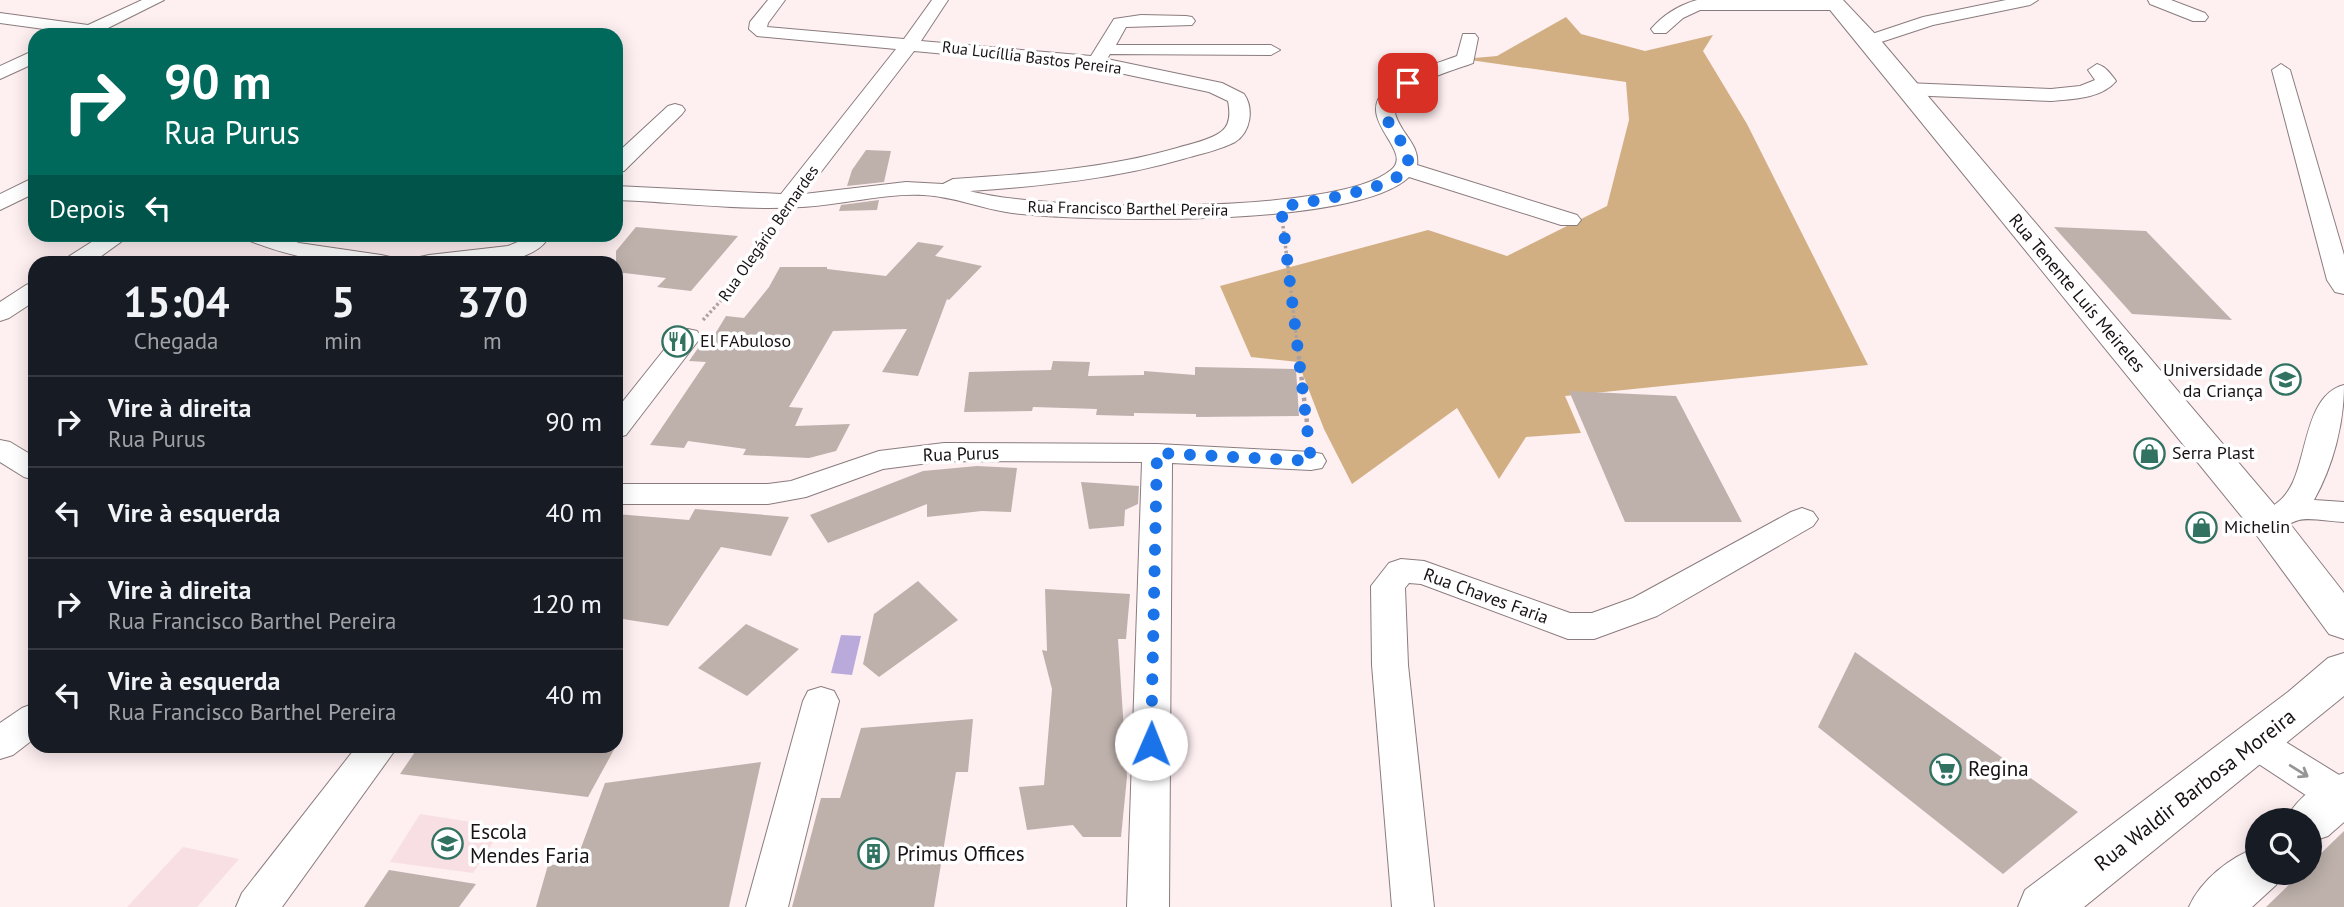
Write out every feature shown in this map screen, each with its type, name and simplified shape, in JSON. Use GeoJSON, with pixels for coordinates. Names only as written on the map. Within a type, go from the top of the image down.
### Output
{"type":"FeatureCollection","features":[{"type":"Feature","properties":{"kind":"main road","name":"Rua Tenente Luís Meireles"},"geometry":{"type":"LineString","coordinates":[[1834,2],[1906,89],[2281,516],[2344,623]]}},
{"type":"Feature","properties":{"kind":"main road","name":"Rua Waldir Barbosa Moreira"},"geometry":{"type":"LineString","coordinates":[[2044,907],[2344,670]]}},
{"type":"Feature","properties":{"kind":"main road"},"geometry":{"type":"LineString","coordinates":[[2215,907],[2245,880]]}},
{"type":"Feature","properties":{"kind":"street"},"geometry":{"type":"LineString","coordinates":[[96,28],[156,0]]}},
{"type":"Feature","properties":{"kind":"street","name":"Rua Lucíllia Bastos Pereira"},"geometry":{"type":"LineString","coordinates":[[777,0],[759,22],[758,29],[764,33],[1100,56],[1215,87],[1237,98],[1241,108],[1240,120],[1235,131],[1228,137],[1202,148],[1116,170],[1069,177],[925,188]]}},
{"type":"Feature","properties":{"kind":"street","name":"Rua Olegário Bernardes"},"geometry":{"type":"LineString","coordinates":[[787,201],[910,44],[940,0]]}},
{"type":"Feature","properties":{"kind":"street"},"geometry":{"type":"LineString","coordinates":[[1869,41],[1941,18],[2030,0]]}},
{"type":"Feature","properties":{"kind":"street"},"geometry":{"type":"LineString","coordinates":[[2156,0],[2199,17]]}},
{"type":"Feature","properties":{"kind":"street"},"geometry":{"type":"LineString","coordinates":[[1660,29],[1676,14],[1698,5],[1834,2]]}},
{"type":"Feature","properties":{"kind":"street"},"geometry":{"type":"LineString","coordinates":[[1,8],[68,28]]}},
{"type":"Feature","properties":{"kind":"street"},"geometry":{"type":"LineString","coordinates":[[1100,56],[1120,23],[1140,20],[1186,21]]}},
{"type":"Feature","properties":{"kind":"street"},"geometry":{"type":"LineString","coordinates":[[1469,38],[1466,59],[1408,83],[1387,100],[1385,110],[1388,122],[1408,153],[1406,169],[1569,220]]}},
{"type":"Feature","properties":{"kind":"street"},"geometry":{"type":"LineString","coordinates":[[1100,56],[1151,52],[1271,50]]}},
{"type":"Feature","properties":{"kind":"street"},"geometry":{"type":"LineString","coordinates":[[2,67],[28,64]]}},
{"type":"Feature","properties":{"kind":"street"},"geometry":{"type":"LineString","coordinates":[[1906,89],[2074,93],[2106,82],[2097,70]]}},
{"type":"Feature","properties":{"kind":"street"},"geometry":{"type":"LineString","coordinates":[[2281,70],[2335,267],[2344,287]]}},
{"type":"Feature","properties":{"kind":"street"},"geometry":{"type":"LineString","coordinates":[[623,159],[675,110]]}},
{"type":"Feature","properties":{"kind":"street","name":"Rua Francisco Barthel Pereira"},"geometry":{"type":"LineString","coordinates":[[623,192],[787,201],[925,188],[995,204],[1086,211],[1190,211],[1281,207],[1350,194],[1399,176],[1406,169]]}},
{"type":"Feature","properties":{"kind":"street"},"geometry":{"type":"LineString","coordinates":[[0,203],[28,188]]}},
{"type":"Feature","properties":{"kind":"street"},"geometry":{"type":"LineString","coordinates":[[86,256],[108,242]]}},
{"type":"Feature","properties":{"kind":"street"},"geometry":{"type":"LineString","coordinates":[[274,242],[294,250],[338,256]]}},
{"type":"Feature","properties":{"kind":"street"},"geometry":{"type":"LineString","coordinates":[[475,256],[513,251],[531,246],[534,242]]}},
{"type":"Feature","properties":{"kind":"street"},"geometry":{"type":"LineString","coordinates":[[0,313],[28,295]]}},
{"type":"Feature","properties":{"kind":"street"},"geometry":{"type":"LineString","coordinates":[[623,420],[688,337]]}},
{"type":"Feature","properties":{"kind":"street"},"geometry":{"type":"LineString","coordinates":[[2281,516],[2309,481],[2330,411],[2344,393]]}},
{"type":"Feature","properties":{"kind":"street"},"geometry":{"type":"LineString","coordinates":[[0,449],[28,466]]}},
{"type":"Feature","properties":{"kind":"street","name":"Rua Purus"},"geometry":{"type":"LineString","coordinates":[[623,494],[768,494],[795,490],[879,460],[944,452],[1157,453],[1311,461]]}},
{"type":"Feature","properties":{"kind":"street"},"geometry":{"type":"LineString","coordinates":[[1148,907],[1157,453]]}},
{"type":"Feature","properties":{"kind":"street"},"geometry":{"type":"LineString","coordinates":[[2281,516],[2344,512]]}},
{"type":"Feature","properties":{"kind":"street","name":"Rua Chaves Faria"},"geometry":{"type":"LineString","coordinates":[[1413,907],[1390,666],[1388,586],[1393,578],[1401,571],[1411,570],[1447,580],[1569,626],[1594,626],[1645,607],[1802,519]]}},
{"type":"Feature","properties":{"kind":"street"},"geometry":{"type":"LineString","coordinates":[[767,907],[821,701]]}},
{"type":"Feature","properties":{"kind":"street"},"geometry":{"type":"LineString","coordinates":[[0,744],[28,723]]}},
{"type":"Feature","properties":{"kind":"street"},"geometry":{"type":"LineString","coordinates":[[2255,742],[2334,802]]}},
{"type":"Feature","properties":{"kind":"street"},"geometry":{"type":"LineString","coordinates":[[257,907],[374,753]]}},
{"type":"Feature","properties":{"kind":"path","name":"Rua Olegário Bernardes"},"geometry":{"type":"LineString","coordinates":[[688,337],[728,293],[787,201]]}},
{"type":"Feature","properties":{"kind":"path"},"geometry":{"type":"LineString","coordinates":[[1281,207],[1311,461]]}},
{"type":"Feature","properties":{"kind":"shaded area"},"geometry":{"type":"Polygon","coordinates":[[[1566,17],[1581,34],[1645,51],[1713,35],[1703,51],[1747,124],[1868,365],[1565,396],[1581,433],[1526,437],[1499,479],[1457,408],[1352,484],[1324,429],[1298,362],[1251,357],[1220,286],[1428,230],[1507,256],[1607,206],[1629,120],[1626,82],[1463,59],[1497,56],[1566,17]]]}},
{"type":"Feature","properties":{"kind":"shaded area"},"geometry":{"type":"Polygon","coordinates":[[[841,635],[861,636],[852,675],[831,673],[841,635]]]}},
{"type":"Feature","properties":{"kind":"shaded area","name":"Escola Mendes Faria"},"geometry":{"type":"Polygon","coordinates":[[[420,814],[503,827],[473,873],[390,862],[420,814]]]}},
{"type":"Feature","properties":{"kind":"shaded area"},"geometry":{"type":"Polygon","coordinates":[[[183,847],[239,859],[197,907],[127,907],[183,847]]]}},
{"type":"Feature","properties":{"kind":"building"},"geometry":{"type":"Polygon","coordinates":[[[866,150],[891,151],[884,182],[847,186],[852,170],[866,150]]]}},
{"type":"Feature","properties":{"kind":"building"},"geometry":{"type":"Polygon","coordinates":[[[879,200],[877,210],[839,211],[841,205],[879,200]]]}},
{"type":"Feature","properties":{"kind":"building"},"geometry":{"type":"Polygon","coordinates":[[[636,227],[738,236],[691,291],[657,287],[666,278],[623,273],[623,256],[616,256],[616,251],[636,227]]]}},
{"type":"Feature","properties":{"kind":"building"},"geometry":{"type":"Polygon","coordinates":[[[2054,227],[2146,231],[2232,320],[2132,314],[2054,227]]]}},
{"type":"Feature","properties":{"kind":"building"},"geometry":{"type":"Polygon","coordinates":[[[918,242],[944,246],[935,256],[982,266],[947,299],[918,376],[882,372],[907,329],[833,331],[789,407],[803,408],[795,426],[850,424],[836,451],[809,458],[743,455],[746,449],[688,441],[684,448],[650,445],[706,362],[689,361],[708,334],[715,334],[726,316],[744,318],[769,287],[780,267],[827,267],[886,276],[918,242]]]}},
{"type":"Feature","properties":{"kind":"building"},"geometry":{"type":"Polygon","coordinates":[[[1053,361],[1090,362],[1088,376],[1144,375],[1144,371],[1195,375],[1195,367],[1296,369],[1299,416],[1196,417],[1196,414],[1134,413],[1134,416],[1096,415],[1097,409],[1033,407],[1032,411],[964,412],[969,372],[1051,370],[1053,361]]]}},
{"type":"Feature","properties":{"kind":"building"},"geometry":{"type":"Polygon","coordinates":[[[1569,391],[1676,396],[1742,522],[1625,522],[1569,391]]]}},
{"type":"Feature","properties":{"kind":"building"},"geometry":{"type":"Polygon","coordinates":[[[977,466],[1017,468],[1011,512],[982,511],[927,517],[927,504],[828,543],[810,515],[923,471],[977,466]]]}},
{"type":"Feature","properties":{"kind":"building"},"geometry":{"type":"Polygon","coordinates":[[[1081,482],[1139,486],[1138,504],[1125,510],[1124,526],[1089,529],[1081,482]]]}},
{"type":"Feature","properties":{"kind":"building"},"geometry":{"type":"Polygon","coordinates":[[[695,509],[789,517],[771,556],[721,547],[668,626],[623,619],[623,515],[689,520],[695,509]]]}},
{"type":"Feature","properties":{"kind":"building"},"geometry":{"type":"Polygon","coordinates":[[[918,581],[958,620],[879,677],[863,664],[874,614],[918,581]]]}},
{"type":"Feature","properties":{"kind":"building"},"geometry":{"type":"Polygon","coordinates":[[[1045,589],[1130,594],[1126,639],[1118,639],[1127,777],[1121,837],[1083,837],[1073,825],[1027,830],[1019,787],[1044,785],[1052,689],[1042,650],[1047,651],[1045,589]]]}},
{"type":"Feature","properties":{"kind":"building"},"geometry":{"type":"Polygon","coordinates":[[[746,624],[799,649],[747,696],[698,668],[746,624]]]}},
{"type":"Feature","properties":{"kind":"building","name":"Regina"},"geometry":{"type":"Polygon","coordinates":[[[1855,652],[2078,812],[2003,874],[1818,727],[1855,652]]]}},
{"type":"Feature","properties":{"kind":"building","name":"Primus Offices"},"geometry":{"type":"Polygon","coordinates":[[[973,719],[968,772],[956,772],[934,907],[792,907],[821,798],[840,798],[861,728],[973,719]]]}},
{"type":"Feature","properties":{"kind":"building"},"geometry":{"type":"Polygon","coordinates":[[[414,753],[612,753],[588,797],[400,774],[414,753]]]}},
{"type":"Feature","properties":{"kind":"building"},"geometry":{"type":"Polygon","coordinates":[[[761,762],[729,907],[536,907],[548,865],[575,864],[605,783],[761,762]]]}},
{"type":"Feature","properties":{"kind":"building"},"geometry":{"type":"Polygon","coordinates":[[[2344,831],[2344,907],[2266,907],[2289,885],[2322,885],[2322,852],[2344,831]]]}},
{"type":"Feature","properties":{"kind":"building"},"geometry":{"type":"Polygon","coordinates":[[[389,870],[476,884],[459,907],[364,907],[389,870]]]}},
{"type":"Feature","properties":{"kind":"place","name":"El FAbuloso"},"geometry":{"type":"Point","coordinates":[677,341]}},
{"type":"Feature","properties":{"kind":"place","name":"Universidade da Criança"},"geometry":{"type":"Point","coordinates":[2286,380]}},
{"type":"Feature","properties":{"kind":"place","name":"Serra Plast"},"geometry":{"type":"Point","coordinates":[2149,453]}},
{"type":"Feature","properties":{"kind":"place","name":"Michelin"},"geometry":{"type":"Point","coordinates":[2201,527]}},
{"type":"Feature","properties":{"kind":"place","name":"Regina"},"geometry":{"type":"Point","coordinates":[1945,769]}},
{"type":"Feature","properties":{"kind":"place","name":"Escola Mendes Faria"},"geometry":{"type":"Point","coordinates":[447,844]}},
{"type":"Feature","properties":{"kind":"place","name":"Primus Offices"},"geometry":{"type":"Point","coordinates":[874,854]}},
{"type":"Feature","properties":{"kind":"route"},"geometry":{"type":"LineString","coordinates":[[1151,744],[1157,453],[1311,461],[1281,207],[1350,194],[1399,176],[1406,169],[1408,153],[1388,122],[1385,110],[1389,97],[1408,83]]}}]}
